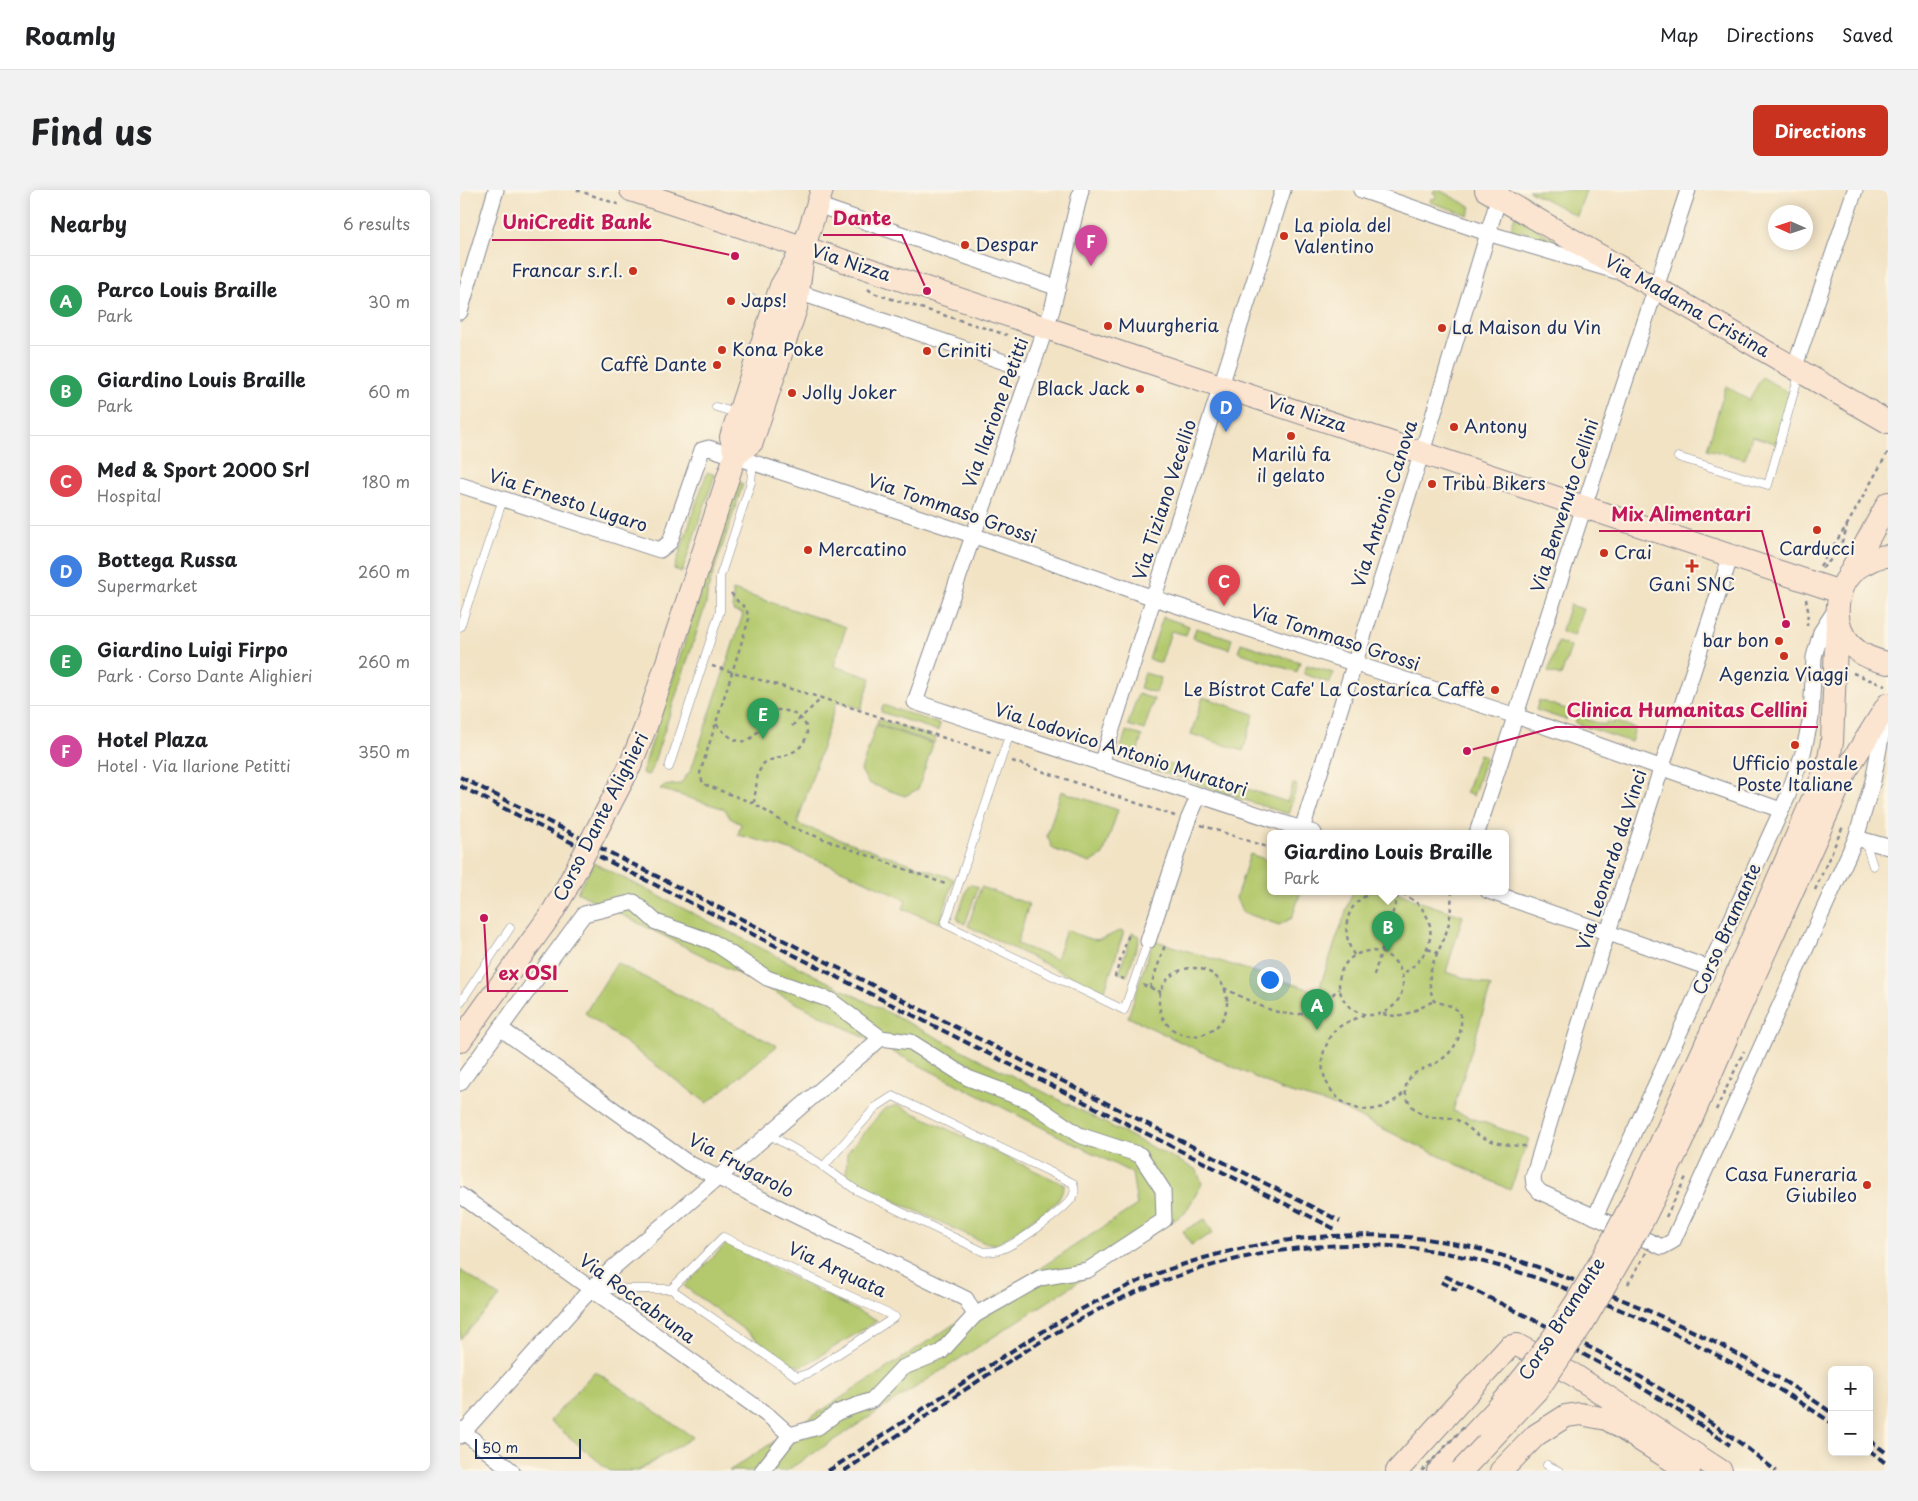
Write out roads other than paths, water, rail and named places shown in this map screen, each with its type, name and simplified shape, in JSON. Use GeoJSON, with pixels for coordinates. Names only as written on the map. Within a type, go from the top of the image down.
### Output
{"type":"FeatureCollection","features":[{"type":"Feature","properties":{"kind":"street"},"geometry":{"type":"LineString","coordinates":[[460,312],[496,190]]}},
{"type":"Feature","properties":{"kind":"street","name":"Via Ilarione Petitti"},"geometry":{"type":"LineString","coordinates":[[915,702],[1046,328],[1058,288],[1081,190]]}},
{"type":"Feature","properties":{"kind":"street","name":"Via Tiziano Vecellio"},"geometry":{"type":"LineString","coordinates":[[1101,764],[1284,190]]}},
{"type":"Feature","properties":{"kind":"street"},"geometry":{"type":"LineString","coordinates":[[1361,190],[1488,233],[1598,267],[1632,274]]}},
{"type":"Feature","properties":{"kind":"street","name":"Via Benvenuto Cellini"},"geometry":{"type":"LineString","coordinates":[[1478,830],[1688,190]]}},
{"type":"Feature","properties":{"kind":"street"},"geometry":{"type":"LineString","coordinates":[[1797,370],[1855,190]]}},
{"type":"Feature","properties":{"kind":"street","name":"Via Nizza"},"geometry":{"type":"LineString","coordinates":[[640,191],[1731,555],[1841,599]]}},
{"type":"Feature","properties":{"kind":"street","name":"Via Antonio Canova"},"geometry":{"type":"LineString","coordinates":[[1308,830],[1353,663],[1422,453],[1488,233],[1496,192]]}},
{"type":"Feature","properties":{"kind":"street","name":"Via Madama Cristina"},"geometry":{"type":"LineString","coordinates":[[1496,192],[1655,288],[1888,422]]}},
{"type":"Feature","properties":{"kind":"street"},"geometry":{"type":"LineString","coordinates":[[819,198],[1058,288]]}},
{"type":"Feature","properties":{"kind":"street","name":"Corso Dante Alighieri"},"geometry":{"type":"LineString","coordinates":[[747,454],[732,437],[739,414],[804,247],[819,198]]}},
{"type":"Feature","properties":{"kind":"street"},"geometry":{"type":"LineString","coordinates":[[785,295],[1030,370]]}},
{"type":"Feature","properties":{"kind":"street","name":"Corso Dante Alighieri"},"geometry":{"type":"LineString","coordinates":[[460,1041],[552,913],[630,766],[747,454],[785,295]]}},
{"type":"Feature","properties":{"kind":"street","name":"Via Ernesto Lugaro"},"geometry":{"type":"LineString","coordinates":[[460,485],[654,550],[664,549],[670,542],[702,450],[709,448],[747,454]]}},
{"type":"Feature","properties":{"kind":"street","name":"Via Tommaso Grossi"},"geometry":{"type":"LineString","coordinates":[[747,454],[1154,598],[1516,716],[1781,810]]}},
{"type":"Feature","properties":{"kind":"street","name":"Corso Bramante"},"geometry":{"type":"LineString","coordinates":[[1888,503],[1841,599],[1821,632],[1814,657],[1811,718],[1803,753],[1781,810],[1595,1217],[1662,1247],[1673,1240],[1861,835],[1888,706]]}},
{"type":"Feature","properties":{"kind":"street","name":"Via Leonardo da Vinci"},"geometry":{"type":"LineString","coordinates":[[1595,1217],[1540,1192],[1534,1185],[1533,1177],[1608,933],[1731,555]]}},
{"type":"Feature","properties":{"kind":"street"},"geometry":{"type":"LineString","coordinates":[[1888,556],[1877,558],[1860,566],[1841,599],[1846,640],[1853,648],[1869,658],[1888,664]]}},
{"type":"Feature","properties":{"kind":"street","name":"Corso Bramante"},"geometry":{"type":"LineString","coordinates":[[1438,1471],[1514,1391],[1548,1347],[1732,1042],[1828,764],[1832,742],[1841,599]]}},
{"type":"Feature","properties":{"kind":"street","name":"Via Lodovico Antonio Muratori"},"geometry":{"type":"LineString","coordinates":[[915,702],[1305,830]]}},
{"type":"Feature","properties":{"kind":"street","name":"Corso Bramante"},"geometry":{"type":"LineString","coordinates":[[1461,1471],[1539,1388],[1583,1323],[1644,1218],[1732,1042],[1846,772],[1888,706]]}},
{"type":"Feature","properties":{"kind":"street"},"geometry":{"type":"LineString","coordinates":[[1148,941],[1188,820],[1199,795]]}},
{"type":"Feature","properties":{"kind":"street"},"geometry":{"type":"LineString","coordinates":[[1861,835],[1888,847]]}},
{"type":"Feature","properties":{"kind":"street"},"geometry":{"type":"LineString","coordinates":[[1499,895],[1709,968]]}},
{"type":"Feature","properties":{"kind":"street","name":"Corso Dante Alighieri"},"geometry":{"type":"LineString","coordinates":[[460,1083],[584,914],[634,902],[656,922],[713,942],[767,978],[830,1000],[881,1038]]}},
{"type":"Feature","properties":{"kind":"street","name":"Via Frugarolo"},"geometry":{"type":"LineString","coordinates":[[500,1028],[688,1163],[966,1299],[975,1315]]}},
{"type":"Feature","properties":{"kind":"street"},"geometry":{"type":"LineString","coordinates":[[512,1471],[461,1432],[591,1289],[716,1178],[881,1038],[911,1042],[968,1078],[1029,1101],[1079,1135],[1140,1155],[1164,1190],[1164,1220],[1088,1270],[1040,1278],[975,1315],[941,1352],[902,1368],[872,1400],[838,1412],[818,1427],[790,1435],[762,1471]]}},
{"type":"Feature","properties":{"kind":"street","name":"Via Roccabruna"},"geometry":{"type":"LineString","coordinates":[[460,1195],[770,1417],[790,1435]]}},
{"type":"Feature","properties":{"kind":"street","name":"Corso Bramante"},"geometry":{"type":"LineString","coordinates":[[1397,1471],[1510,1347],[1523,1346],[1574,1375]]}},
{"type":"Feature","properties":{"kind":"street"},"geometry":{"type":"LineString","coordinates":[[1566,1416],[1574,1398],[1574,1375]]}},
{"type":"Feature","properties":{"kind":"street"},"geometry":{"type":"LineString","coordinates":[[1574,1375],[1721,1471]]}},
{"type":"Feature","properties":{"kind":"street"},"geometry":{"type":"LineString","coordinates":[[1502,1471],[1536,1434],[1566,1416],[1580,1414],[1607,1419],[1689,1471]]}},
{"type":"Feature","properties":{"kind":"lane"},"geometry":{"type":"LineString","coordinates":[[752,299],[785,295]]}},
{"type":"Feature","properties":{"kind":"lane"},"geometry":{"type":"LineString","coordinates":[[1678,457],[1768,485],[1797,370]]}},
{"type":"Feature","properties":{"kind":"lane"},"geometry":{"type":"LineString","coordinates":[[716,407],[739,414]]}},
{"type":"Feature","properties":{"kind":"lane","name":"Corso Dante Alighieri"},"geometry":{"type":"LineString","coordinates":[[669,767],[720,611],[720,577],[751,482],[747,454]]}},
{"type":"Feature","properties":{"kind":"lane"},"geometry":{"type":"LineString","coordinates":[[460,627],[503,499]]}},
{"type":"Feature","properties":{"kind":"lane"},"geometry":{"type":"LineString","coordinates":[[1010,734],[945,924],[1124,1010],[1148,941]]}},
{"type":"Feature","properties":{"kind":"lane"},"geometry":{"type":"LineString","coordinates":[[1861,835],[1873,866]]}},
{"type":"Feature","properties":{"kind":"lane"},"geometry":{"type":"LineString","coordinates":[[460,1003],[510,928]]}},
{"type":"Feature","properties":{"kind":"lane"},"geometry":{"type":"LineString","coordinates":[[768,1134],[823,1167],[856,1190],[984,1252],[1000,1250],[1023,1237],[1063,1208],[1073,1196],[1074,1187],[1072,1183],[893,1096],[876,1107],[823,1167]]}},
{"type":"Feature","properties":{"kind":"lane","name":"Via Arquata"},"geometry":{"type":"LineString","coordinates":[[723,1237],[895,1317],[809,1373],[796,1377],[671,1288],[723,1237]]}},
{"type":"Feature","properties":{"kind":"lane"},"geometry":{"type":"LineString","coordinates":[[591,1289],[671,1288]]}},
{"type":"Feature","properties":{"kind":"lane"},"geometry":{"type":"LineString","coordinates":[[1547,1465],[1558,1471]]}},
{"type":"Feature","properties":{"kind":"railway"},"geometry":{"type":"LineString","coordinates":[[460,777],[1340,1221]]}},
{"type":"Feature","properties":{"kind":"railway"},"geometry":{"type":"LineString","coordinates":[[460,786],[1335,1229]]}},
{"type":"Feature","properties":{"kind":"railway"},"geometry":{"type":"LineString","coordinates":[[828,1471],[1032,1338],[1072,1314],[1135,1283],[1215,1255],[1257,1245],[1300,1239],[1344,1236],[1387,1236],[1429,1240],[1471,1247],[1548,1270],[1623,1300],[1730,1350],[1782,1380],[1829,1411]]}},
{"type":"Feature","properties":{"kind":"railway"},"geometry":{"type":"LineString","coordinates":[[844,1471],[1029,1349],[1060,1330],[1132,1294],[1174,1277],[1217,1264],[1261,1254],[1351,1245],[1396,1246],[1440,1252],[1500,1266],[1558,1285],[1627,1312],[1717,1355],[1776,1388],[1828,1420]]}},
{"type":"Feature","properties":{"kind":"railway"},"geometry":{"type":"LineString","coordinates":[[1445,1276],[1599,1352],[1674,1397],[1743,1445],[1776,1471]]}},
{"type":"Feature","properties":{"kind":"railway"},"geometry":{"type":"LineString","coordinates":[[1441,1282],[1457,1290]]}},
{"type":"Feature","properties":{"kind":"railway"},"geometry":{"type":"LineString","coordinates":[[1551,1338],[1620,1375],[1730,1445]]}},
{"type":"Feature","properties":{"kind":"railway"},"geometry":{"type":"LineString","coordinates":[[1873,1443],[1888,1454]]}},
{"type":"Feature","properties":{"kind":"railway"},"geometry":{"type":"LineString","coordinates":[[1873,1453],[1888,1465]]}},
{"type":"Feature","properties":{"kind":"place","name":"La piola del Valentino"},"geometry":{"type":"Point","coordinates":[1284,236]}},
{"type":"Feature","properties":{"kind":"place","name":"Despar"},"geometry":{"type":"Point","coordinates":[965,245]}},
{"type":"Feature","properties":{"kind":"place","name":"UniCredit Bank"},"geometry":{"type":"Point","coordinates":[735,256]}},
{"type":"Feature","properties":{"kind":"place","name":"Hotel Plaza"},"geometry":{"type":"Point","coordinates":[1091,266]}},
{"type":"Feature","properties":{"kind":"place","name":"Francar s.r.l."},"geometry":{"type":"Point","coordinates":[633,271]}},
{"type":"Feature","properties":{"kind":"place","name":"Dante"},"geometry":{"type":"Point","coordinates":[927,291]}},
{"type":"Feature","properties":{"kind":"place","name":"Japs!"},"geometry":{"type":"Point","coordinates":[731,301]}},
{"type":"Feature","properties":{"kind":"place","name":"Muurgheria"},"geometry":{"type":"Point","coordinates":[1108,326]}},
{"type":"Feature","properties":{"kind":"place","name":"La Maison du Vin"},"geometry":{"type":"Point","coordinates":[1442,328]}},
{"type":"Feature","properties":{"kind":"place","name":"Kona Poke"},"geometry":{"type":"Point","coordinates":[722,350]}},
{"type":"Feature","properties":{"kind":"place","name":"Criniti"},"geometry":{"type":"Point","coordinates":[927,351]}},
{"type":"Feature","properties":{"kind":"place","name":"Caffè Dante"},"geometry":{"type":"Point","coordinates":[717,365]}},
{"type":"Feature","properties":{"kind":"place","name":"Black Jack"},"geometry":{"type":"Point","coordinates":[1140,389]}},
{"type":"Feature","properties":{"kind":"place","name":"Jolly Joker"},"geometry":{"type":"Point","coordinates":[792,393]}},
{"type":"Feature","properties":{"kind":"place","name":"Antony"},"geometry":{"type":"Point","coordinates":[1454,427]}},
{"type":"Feature","properties":{"kind":"place","name":"Bottega Russa"},"geometry":{"type":"Point","coordinates":[1226,432]}},
{"type":"Feature","properties":{"kind":"place","name":"Marilù fa il gelato"},"geometry":{"type":"Point","coordinates":[1291,436]}},
{"type":"Feature","properties":{"kind":"place","name":"Tribù Bikers"},"geometry":{"type":"Point","coordinates":[1432,484]}},
{"type":"Feature","properties":{"kind":"place","name":"Carducci"},"geometry":{"type":"Point","coordinates":[1817,530]}},
{"type":"Feature","properties":{"kind":"place","name":"Mercatino"},"geometry":{"type":"Point","coordinates":[808,550]}},
{"type":"Feature","properties":{"kind":"place","name":"Crai"},"geometry":{"type":"Point","coordinates":[1604,553]}},
{"type":"Feature","properties":{"kind":"place","name":"Gani SNC"},"geometry":{"type":"Point","coordinates":[1692,566]}},
{"type":"Feature","properties":{"kind":"place","name":"Med & Sport 2000 Srl"},"geometry":{"type":"Point","coordinates":[1224,606]}},
{"type":"Feature","properties":{"kind":"place","name":"Mix Alimentari"},"geometry":{"type":"Point","coordinates":[1786,624]}},
{"type":"Feature","properties":{"kind":"place","name":"bar bon"},"geometry":{"type":"Point","coordinates":[1779,641]}},
{"type":"Feature","properties":{"kind":"place","name":"Agenzia Viaggi"},"geometry":{"type":"Point","coordinates":[1784,656]}},
{"type":"Feature","properties":{"kind":"place","name":"Le Bístrot Cafe' La Costaríca Caffè"},"geometry":{"type":"Point","coordinates":[1495,690]}},
{"type":"Feature","properties":{"kind":"place","name":"Giardino Luigi Firpo"},"geometry":{"type":"Point","coordinates":[763,739]}},
{"type":"Feature","properties":{"kind":"place","name":"Ufficio postale Poste Italiane"},"geometry":{"type":"Point","coordinates":[1795,745]}},
{"type":"Feature","properties":{"kind":"place","name":"Clinica Humanitas Cellini"},"geometry":{"type":"Point","coordinates":[1467,751]}},
{"type":"Feature","properties":{"kind":"place","name":"ex OSI"},"geometry":{"type":"Point","coordinates":[484,918]}},
{"type":"Feature","properties":{"kind":"place","name":"Giardino Louis Braille"},"geometry":{"type":"Point","coordinates":[1388,952]}},
{"type":"Feature","properties":{"kind":"place","name":"Parco Louis Braille"},"geometry":{"type":"Point","coordinates":[1317,1030]}},
{"type":"Feature","properties":{"kind":"place","name":"Casa Funeraria Giubileo"},"geometry":{"type":"Point","coordinates":[1867,1185]}}]}
